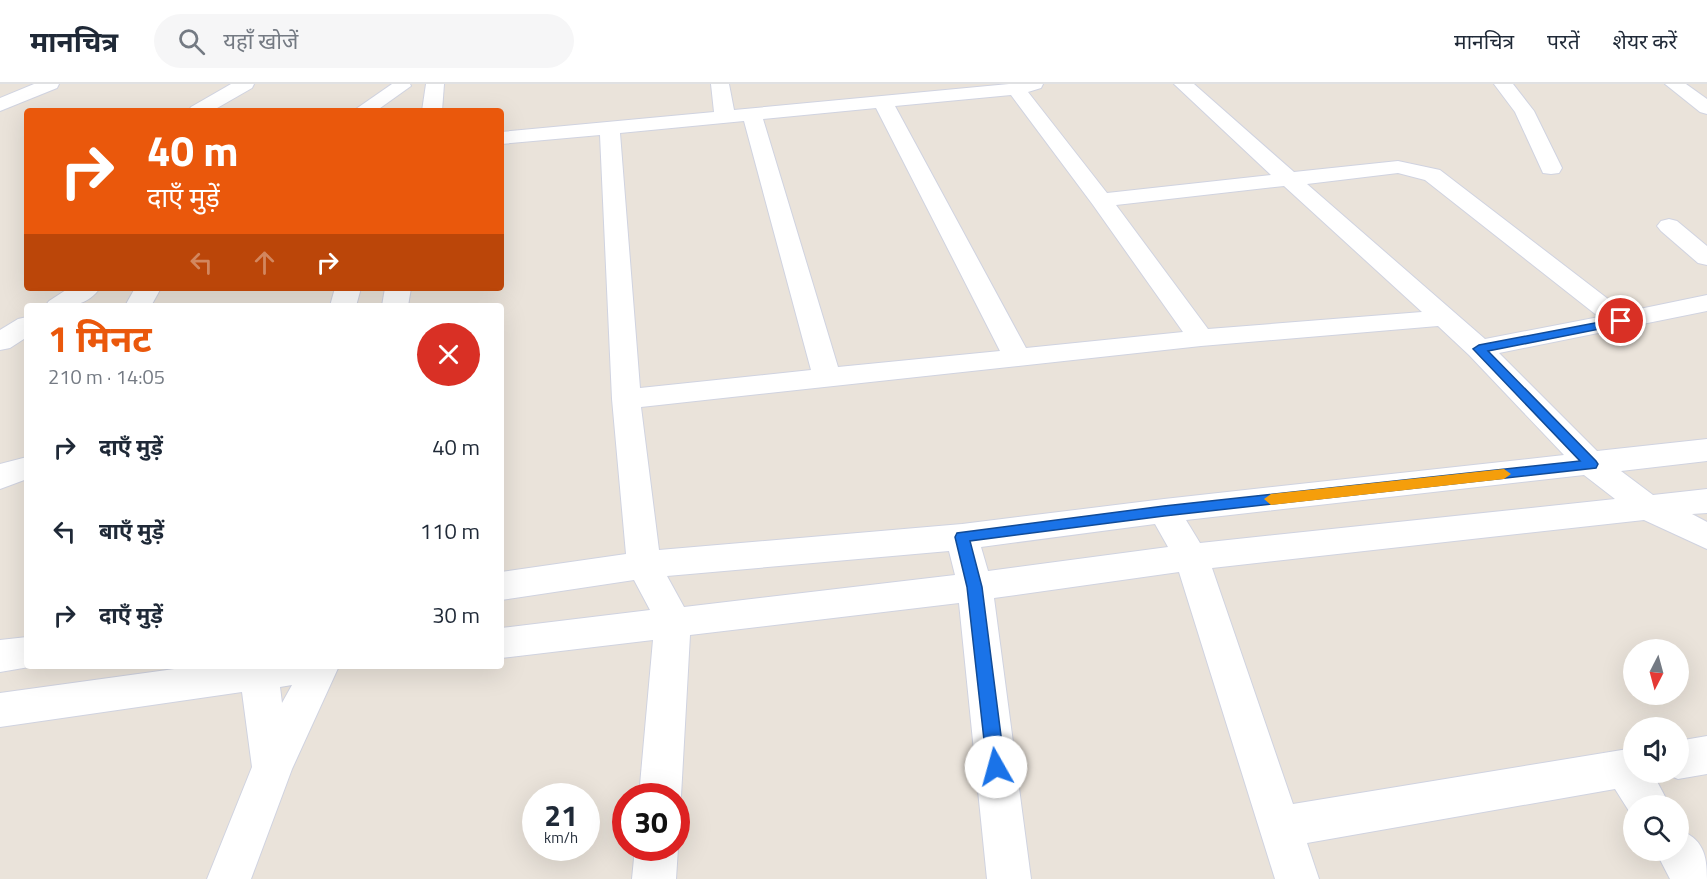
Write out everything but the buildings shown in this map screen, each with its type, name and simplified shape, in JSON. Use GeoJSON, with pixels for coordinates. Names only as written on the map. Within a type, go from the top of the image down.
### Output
{"type":"FeatureCollection","features":[{"type":"Feature","properties":{"kind":"street"},"geometry":{"type":"LineString","coordinates":[[0,105],[50,84]]}},
{"type":"Feature","properties":{"kind":"street"},"geometry":{"type":"LineString","coordinates":[[203,108],[245,84]]}},
{"type":"Feature","properties":{"kind":"street"},"geometry":{"type":"LineString","coordinates":[[367,108],[400,85],[429,84]]}},
{"type":"Feature","properties":{"kind":"street"},"geometry":{"type":"LineString","coordinates":[[432,108],[435,84]]}},
{"type":"Feature","properties":{"kind":"street"},"geometry":{"type":"LineString","coordinates":[[720,84],[725,117]]}},
{"type":"Feature","properties":{"kind":"street"},"geometry":{"type":"LineString","coordinates":[[1183,84],[1479,349],[1591,464],[1648,508],[1707,536]]}},
{"type":"Feature","properties":{"kind":"street"},"geometry":{"type":"LineString","coordinates":[[1503,84],[1524,111],[1551,168]]}},
{"type":"Feature","properties":{"kind":"street"},"geometry":{"type":"LineString","coordinates":[[1674,84],[1707,108]]}},
{"type":"Feature","properties":{"kind":"street"},"geometry":{"type":"LineString","coordinates":[[396,108],[400,85]]}},
{"type":"Feature","properties":{"kind":"street"},"geometry":{"type":"LineString","coordinates":[[504,138],[884,102],[1025,86],[1101,200],[1201,338]]}},
{"type":"Feature","properties":{"kind":"street"},"geometry":{"type":"LineString","coordinates":[[884,102],[1017,357]]}},
{"type":"Feature","properties":{"kind":"street"},"geometry":{"type":"LineString","coordinates":[[752,114],[827,377]]}},
{"type":"Feature","properties":{"kind":"street"},"geometry":{"type":"LineString","coordinates":[[610,127],[626,399],[644,565],[673,621],[661,783]]}},
{"type":"Feature","properties":{"kind":"street"},"geometry":{"type":"LineString","coordinates":[[1101,200],[1398,167],[1432,175],[1621,321]]}},
{"type":"Feature","properties":{"kind":"street"},"geometry":{"type":"LineString","coordinates":[[1670,226],[1707,258]]}},
{"type":"Feature","properties":{"kind":"street"},"geometry":{"type":"LineString","coordinates":[[63,303],[82,291]]}},
{"type":"Feature","properties":{"kind":"street"},"geometry":{"type":"LineString","coordinates":[[1479,349],[1707,303]]}},
{"type":"Feature","properties":{"kind":"street"},"geometry":{"type":"LineString","coordinates":[[626,399],[1201,338],[1445,318]]}},
{"type":"Feature","properties":{"kind":"street"},"geometry":{"type":"LineString","coordinates":[[0,342],[24,327]]}},
{"type":"Feature","properties":{"kind":"street"},"geometry":{"type":"LineString","coordinates":[[504,586],[644,565],[962,537],[1164,511],[1707,450]]}},
{"type":"Feature","properties":{"kind":"street"},"geometry":{"type":"LineString","coordinates":[[0,478],[15,470],[24,468]]}},
{"type":"Feature","properties":{"kind":"street"},"geometry":{"type":"LineString","coordinates":[[504,643],[975,587],[1191,557],[1707,501]]}},
{"type":"Feature","properties":{"kind":"street"},"geometry":{"type":"LineString","coordinates":[[1164,511],[1191,557],[1297,879]]}},
{"type":"Feature","properties":{"kind":"street"},"geometry":{"type":"LineString","coordinates":[[962,537],[975,587],[1009,879]]}},
{"type":"Feature","properties":{"kind":"street"},"geometry":{"type":"LineString","coordinates":[[0,656],[24,652]]}},
{"type":"Feature","properties":{"kind":"street"},"geometry":{"type":"LineString","coordinates":[[229,879],[272,767],[319,669]]}},
{"type":"Feature","properties":{"kind":"street"},"geometry":{"type":"LineString","coordinates":[[0,710],[260,670],[272,767]]}},
{"type":"Feature","properties":{"kind":"street"},"geometry":{"type":"LineString","coordinates":[[1689,758],[1707,755]]}},
{"type":"Feature","properties":{"kind":"street"},"geometry":{"type":"LineString","coordinates":[[1281,827],[1623,768]]}},
{"type":"Feature","properties":{"kind":"street"},"geometry":{"type":"LineString","coordinates":[[654,879],[655,861]]}},
{"type":"Feature","properties":{"kind":"street"},"geometry":{"type":"LineString","coordinates":[[1684,861],[1695,879]]}},
{"type":"Feature","properties":{"kind":"slow traffic"},"geometry":{"type":"LineString","coordinates":[[1271,499],[1504,474]]}},
{"type":"Feature","properties":{"kind":"route"},"geometry":{"type":"LineString","coordinates":[[996,767],[975,587],[962,537],[1164,511],[1591,464],[1479,349],[1621,321]]}}]}
